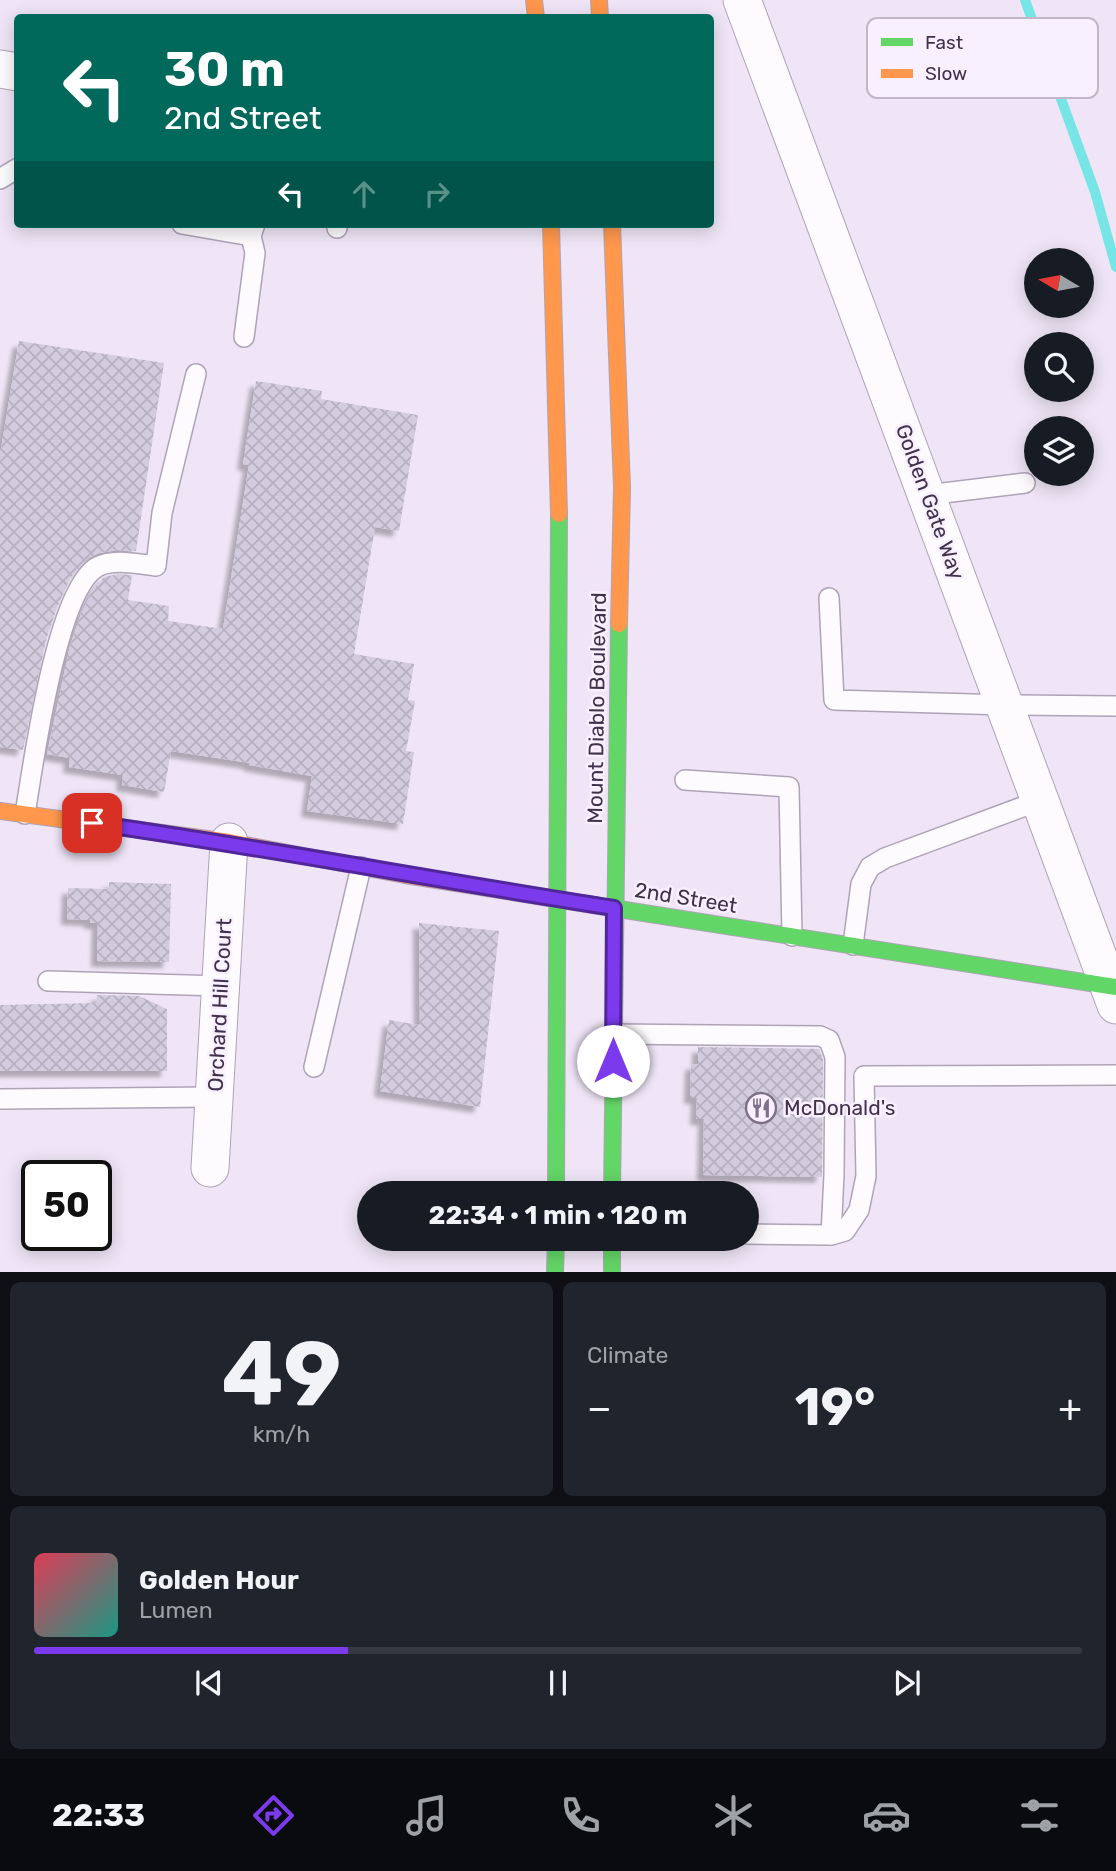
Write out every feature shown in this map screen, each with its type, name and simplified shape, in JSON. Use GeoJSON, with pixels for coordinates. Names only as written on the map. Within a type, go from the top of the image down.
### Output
{"type":"FeatureCollection","features":[{"type":"Feature","properties":{"kind":"main road","name":"Mount Diablo Boulevard"},"geometry":{"type":"LineString","coordinates":[[551,228],[559,490],[556,1181]]}},
{"type":"Feature","properties":{"kind":"main road","name":"Mount Diablo Boulevard"},"geometry":{"type":"LineString","coordinates":[[612,228],[622,487],[612,1181]]}},
{"type":"Feature","properties":{"kind":"main road","name":"2nd Street"},"geometry":{"type":"LineString","coordinates":[[0,811],[229,842],[361,867],[853,945],[1114,992]]}},
{"type":"Feature","properties":{"kind":"main road"},"geometry":{"type":"LineString","coordinates":[[555,1272],[556,1251]]}},
{"type":"Feature","properties":{"kind":"main road"},"geometry":{"type":"LineString","coordinates":[[612,1251],[612,1272]]}},
{"type":"Feature","properties":{"kind":"street","name":"Golden Gate Way"},"geometry":{"type":"LineString","coordinates":[[742,0],[1114,992]]}},
{"type":"Feature","properties":{"kind":"street","name":"Orchard Hill Court"},"geometry":{"type":"LineString","coordinates":[[210,1168],[229,842]]}},
{"type":"Feature","properties":{"kind":"lane"},"geometry":{"type":"LineString","coordinates":[[229,228],[253,230],[255,253],[244,337]]}},
{"type":"Feature","properties":{"kind":"lane"},"geometry":{"type":"LineString","coordinates":[[25,814],[55,657],[74,598],[84,580],[97,568],[113,562],[156,566],[162,513],[196,374]]}},
{"type":"Feature","properties":{"kind":"lane"},"geometry":{"type":"LineString","coordinates":[[927,495],[1024,483]]}},
{"type":"Feature","properties":{"kind":"lane"},"geometry":{"type":"LineString","coordinates":[[829,598],[834,700],[1116,706]]}},
{"type":"Feature","properties":{"kind":"lane"},"geometry":{"type":"LineString","coordinates":[[685,780],[789,787],[792,936]]}},
{"type":"Feature","properties":{"kind":"lane"},"geometry":{"type":"LineString","coordinates":[[853,945],[862,884],[870,867],[885,858],[1041,800]]}},
{"type":"Feature","properties":{"kind":"lane"},"geometry":{"type":"LineString","coordinates":[[314,1067],[361,867]]}},
{"type":"Feature","properties":{"kind":"lane"},"geometry":{"type":"LineString","coordinates":[[48,981],[221,986]]}},
{"type":"Feature","properties":{"kind":"lane"},"geometry":{"type":"LineString","coordinates":[[613,1034],[820,1036],[830,1041],[835,1057],[831,1235]]}},
{"type":"Feature","properties":{"kind":"lane"},"geometry":{"type":"LineString","coordinates":[[759,1234],[831,1235],[845,1231],[859,1210],[866,1176],[864,1076],[1116,1075]]}},
{"type":"Feature","properties":{"kind":"lane"},"geometry":{"type":"LineString","coordinates":[[0,1099],[214,1097]]}},
{"type":"Feature","properties":{"kind":"building"},"geometry":{"type":"Polygon","coordinates":[[[19,341],[164,363],[136,551],[99,553],[88,558],[71,577],[46,640],[23,750],[0,747],[0,455],[19,341]]]}},
{"type":"Feature","properties":{"kind":"building"},"geometry":{"type":"Polygon","coordinates":[[[256,381],[322,391],[321,399],[418,415],[399,531],[375,527],[354,654],[414,664],[408,700],[415,701],[406,751],[414,752],[403,824],[307,811],[312,776],[249,765],[250,763],[171,751],[164,792],[122,785],[123,775],[69,767],[70,758],[47,754],[70,646],[81,614],[93,590],[104,577],[132,575],[128,600],[169,606],[168,621],[223,629],[249,465],[243,464],[256,381]]]}},
{"type":"Feature","properties":{"kind":"building"},"geometry":{"type":"Polygon","coordinates":[[[109,882],[171,884],[169,962],[97,961],[98,923],[67,919],[68,888],[109,889],[109,882]]]}},
{"type":"Feature","properties":{"kind":"building"},"geometry":{"type":"Polygon","coordinates":[[[419,923],[499,931],[480,1107],[380,1091],[389,1020],[420,1025],[419,923]]]}},
{"type":"Feature","properties":{"kind":"building"},"geometry":{"type":"Polygon","coordinates":[[[97,995],[139,996],[167,1009],[167,1071],[0,1071],[0,1005],[96,1003],[97,995]]]}},
{"type":"Feature","properties":{"kind":"building","name":"McDonald's"},"geometry":{"type":"Polygon","coordinates":[[[698,1047],[819,1049],[823,1059],[822,1177],[703,1175],[704,1119],[696,1119],[697,1098],[690,1098],[691,1064],[698,1064],[698,1047]]]}},
{"type":"Feature","properties":{"kind":"waterway"},"geometry":{"type":"LineString","coordinates":[[1025,0],[1032,18]]}},
{"type":"Feature","properties":{"kind":"waterway"},"geometry":{"type":"LineString","coordinates":[[1061,98],[1095,192],[1116,267]]}},
{"type":"Feature","properties":{"kind":"traffic: fast"},"geometry":{"type":"LineString","coordinates":[[556,1181],[559,514]]}},
{"type":"Feature","properties":{"kind":"traffic: fast"},"geometry":{"type":"LineString","coordinates":[[612,1181],[619,624]]}},
{"type":"Feature","properties":{"kind":"traffic: fast"},"geometry":{"type":"LineString","coordinates":[[593,905],[1116,987]]}},
{"type":"Feature","properties":{"kind":"traffic: fast"},"geometry":{"type":"LineString","coordinates":[[555,1272],[556,1251]]}},
{"type":"Feature","properties":{"kind":"traffic: fast"},"geometry":{"type":"LineString","coordinates":[[612,1251],[612,1272]]}},
{"type":"Feature","properties":{"kind":"traffic: slow"},"geometry":{"type":"LineString","coordinates":[[534,0],[536,14]]}},
{"type":"Feature","properties":{"kind":"traffic: slow"},"geometry":{"type":"LineString","coordinates":[[599,0],[600,14]]}},
{"type":"Feature","properties":{"kind":"traffic: slow"},"geometry":{"type":"LineString","coordinates":[[551,228],[559,514]]}},
{"type":"Feature","properties":{"kind":"traffic: slow"},"geometry":{"type":"LineString","coordinates":[[612,228],[622,487],[619,624]]}},
{"type":"Feature","properties":{"kind":"traffic: slow"},"geometry":{"type":"LineString","coordinates":[[0,811],[229,842],[405,875],[593,905]]}},
{"type":"Feature","properties":{"kind":"place","name":"McDonald's"},"geometry":{"type":"Point","coordinates":[761,1108]}},
{"type":"Feature","properties":{"kind":"route"},"geometry":{"type":"LineString","coordinates":[[92,823],[229,842],[405,875],[614,908],[613,1061]]}}]}
